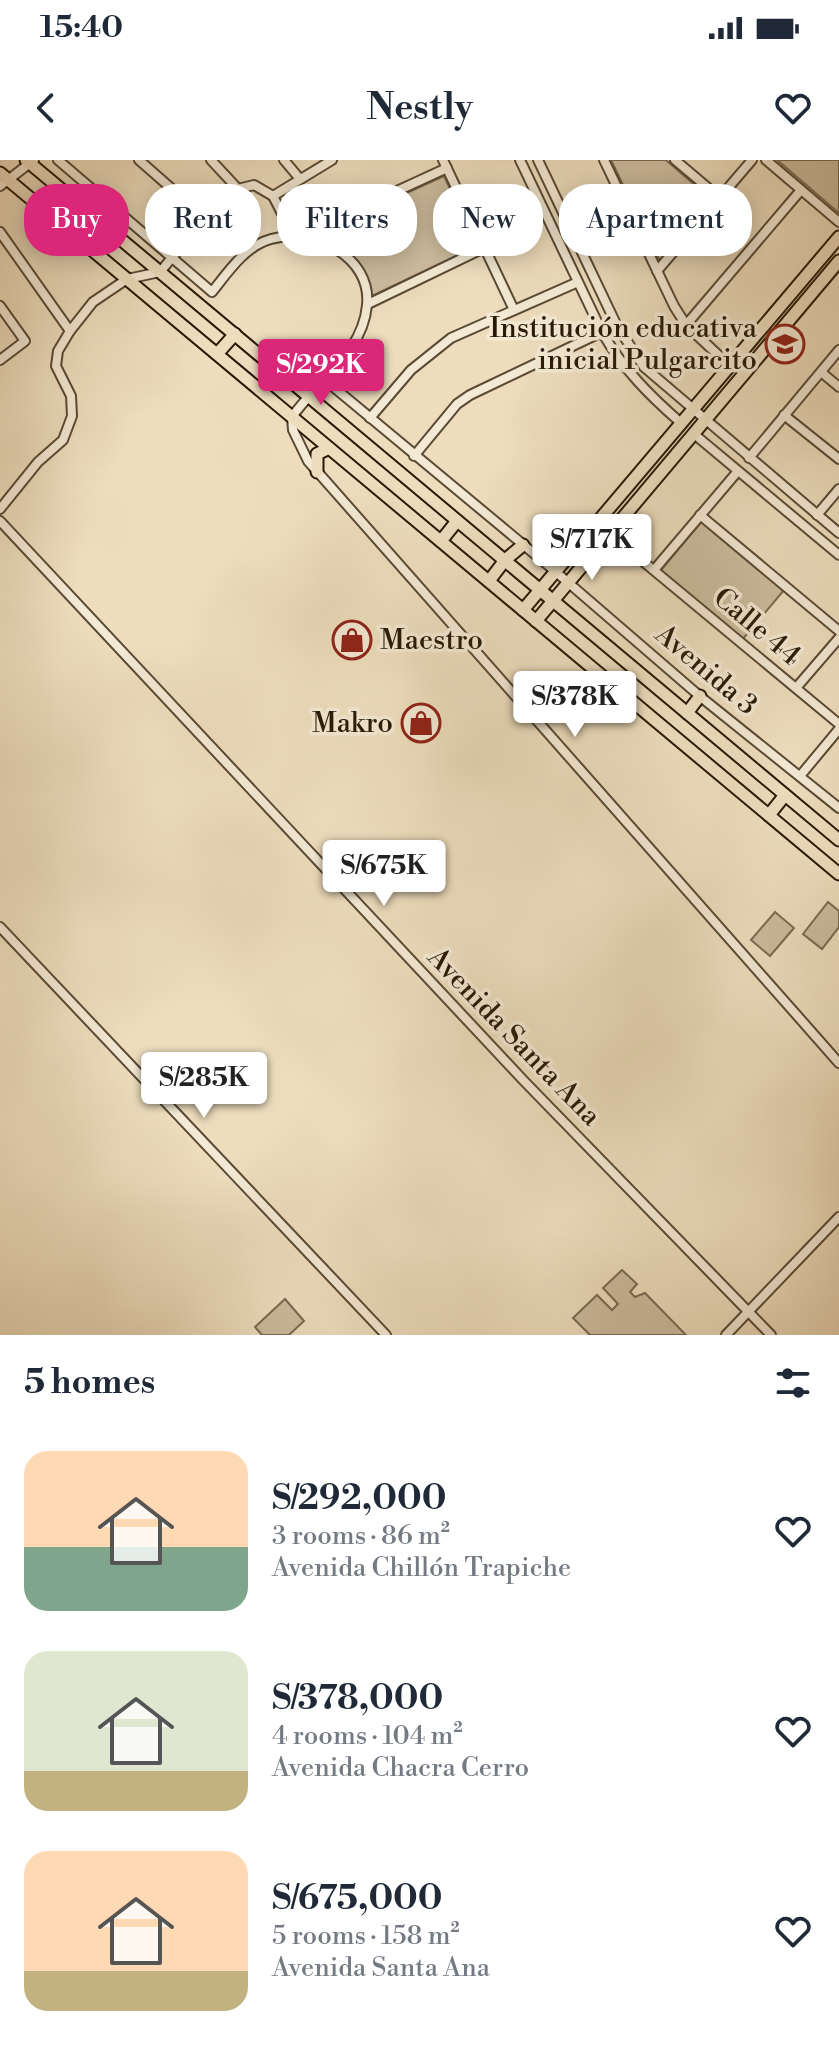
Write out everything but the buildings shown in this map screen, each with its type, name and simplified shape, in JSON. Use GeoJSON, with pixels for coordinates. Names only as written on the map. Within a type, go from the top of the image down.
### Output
{"type":"FeatureCollection","features":[{"type":"Feature","properties":{"kind":"main road"},"geometry":{"type":"LineString","coordinates":[[30,161],[839,840]]}},
{"type":"Feature","properties":{"kind":"main road"},"geometry":{"type":"LineString","coordinates":[[3,180],[127,279],[839,874]]}},
{"type":"Feature","properties":{"kind":"main road"},"geometry":{"type":"LineString","coordinates":[[523,610],[839,237]]}},
{"type":"Feature","properties":{"kind":"main road"},"geometry":{"type":"LineString","coordinates":[[536,621],[839,261]]}},
{"type":"Feature","properties":{"kind":"main road"},"geometry":{"type":"LineString","coordinates":[[217,354],[235,334]]}},
{"type":"Feature","properties":{"kind":"main road"},"geometry":{"type":"LineString","coordinates":[[317,472],[317,454],[329,448]]}},
{"type":"Feature","properties":{"kind":"main road"},"geometry":{"type":"LineString","coordinates":[[441,541],[457,521]]}},
{"type":"Feature","properties":{"kind":"main road"},"geometry":{"type":"LineString","coordinates":[[489,581],[505,560],[523,545]]}},
{"type":"Feature","properties":{"kind":"main road"},"geometry":{"type":"LineString","coordinates":[[687,713],[700,696]]}},
{"type":"Feature","properties":{"kind":"main road"},"geometry":{"type":"LineString","coordinates":[[769,815],[785,795]]}},
{"type":"Feature","properties":{"kind":"street"},"geometry":{"type":"LineString","coordinates":[[58,160],[212,292],[245,253],[277,238]]}},
{"type":"Feature","properties":{"kind":"street"},"geometry":{"type":"LineString","coordinates":[[139,160],[166,184]]}},
{"type":"Feature","properties":{"kind":"street"},"geometry":{"type":"LineString","coordinates":[[211,160],[233,184]]}},
{"type":"Feature","properties":{"kind":"street"},"geometry":{"type":"LineString","coordinates":[[284,160],[300,179]]}},
{"type":"Feature","properties":{"kind":"street"},"geometry":{"type":"LineString","coordinates":[[273,196],[332,160]]}},
{"type":"Feature","properties":{"kind":"street"},"geometry":{"type":"LineString","coordinates":[[520,160],[602,332],[629,374],[681,423]]}},
{"type":"Feature","properties":{"kind":"street"},"geometry":{"type":"LineString","coordinates":[[538,160],[617,326],[633,353],[656,380],[839,533]]}},
{"type":"Feature","properties":{"kind":"street"},"geometry":{"type":"LineString","coordinates":[[604,160],[674,306],[686,325],[730,366]]}},
{"type":"Feature","properties":{"kind":"street"},"geometry":{"type":"LineString","coordinates":[[675,160],[703,184]]}},
{"type":"Feature","properties":{"kind":"street"},"geometry":{"type":"LineString","coordinates":[[732,184],[752,160]]}},
{"type":"Feature","properties":{"kind":"street"},"geometry":{"type":"LineString","coordinates":[[766,160],[839,222]]}},
{"type":"Feature","properties":{"kind":"street"},"geometry":{"type":"LineString","coordinates":[[3,180],[30,161]]}},
{"type":"Feature","properties":{"kind":"street"},"geometry":{"type":"LineString","coordinates":[[407,184],[445,164],[454,184]]}},
{"type":"Feature","properties":{"kind":"street"},"geometry":{"type":"LineString","coordinates":[[261,189],[273,196],[277,204]]}},
{"type":"Feature","properties":{"kind":"street"},"geometry":{"type":"LineString","coordinates":[[686,325],[801,190]]}},
{"type":"Feature","properties":{"kind":"street"},"geometry":{"type":"LineString","coordinates":[[0,232],[70,331]]}},
{"type":"Feature","properties":{"kind":"street"},"geometry":{"type":"LineString","coordinates":[[343,256],[357,269],[368,304],[353,344],[292,417],[297,441],[317,472],[839,1063]]}},
{"type":"Feature","properties":{"kind":"street"},"geometry":{"type":"LineString","coordinates":[[368,304],[467,256]]}},
{"type":"Feature","properties":{"kind":"street"},"geometry":{"type":"LineString","coordinates":[[488,256],[514,310]]}},
{"type":"Feature","properties":{"kind":"street"},"geometry":{"type":"LineString","coordinates":[[657,271],[670,256]]}},
{"type":"Feature","properties":{"kind":"street"},"geometry":{"type":"LineString","coordinates":[[0,509],[38,462],[63,440],[72,416],[71,396],[56,366],[58,351],[70,331],[93,302],[127,279],[160,272],[172,258]]}},
{"type":"Feature","properties":{"kind":"street"},"geometry":{"type":"LineString","coordinates":[[370,418],[411,370],[451,338],[578,282]]}},
{"type":"Feature","properties":{"kind":"street"},"geometry":{"type":"LineString","coordinates":[[0,306],[25,341],[0,360]]}},
{"type":"Feature","properties":{"kind":"street"},"geometry":{"type":"LineString","coordinates":[[414,456],[457,404],[470,395],[602,332]]}},
{"type":"Feature","properties":{"kind":"street"},"geometry":{"type":"LineString","coordinates":[[749,458],[839,350]]}},
{"type":"Feature","properties":{"kind":"street"},"geometry":{"type":"LineString","coordinates":[[821,372],[839,387]]}},
{"type":"Feature","properties":{"kind":"street","name":"Avenida 3"},"geometry":{"type":"LineString","coordinates":[[325,380],[700,696],[839,808]]}},
{"type":"Feature","properties":{"kind":"street"},"geometry":{"type":"LineString","coordinates":[[784,415],[839,459]]}},
{"type":"Feature","properties":{"kind":"street"},"geometry":{"type":"LineString","coordinates":[[705,443],[716,430]]}},
{"type":"Feature","properties":{"kind":"street"},"geometry":{"type":"LineString","coordinates":[[694,434],[839,555]]}},
{"type":"Feature","properties":{"kind":"street"},"geometry":{"type":"LineString","coordinates":[[654,570],[738,471]]}},
{"type":"Feature","properties":{"kind":"street"},"geometry":{"type":"LineString","coordinates":[[817,515],[839,489]]}},
{"type":"Feature","properties":{"kind":"street"},"geometry":{"type":"LineString","coordinates":[[700,515],[839,631]]}},
{"type":"Feature","properties":{"kind":"street","name":"Avenida Santa Ana"},"geometry":{"type":"LineString","coordinates":[[0,521],[390,938],[771,1335]]}},
{"type":"Feature","properties":{"kind":"street","name":"Calle 44"},"geometry":{"type":"LineString","coordinates":[[610,534],[839,727]]}},
{"type":"Feature","properties":{"kind":"street"},"geometry":{"type":"LineString","coordinates":[[796,688],[839,638]]}},
{"type":"Feature","properties":{"kind":"street"},"geometry":{"type":"LineString","coordinates":[[800,776],[839,727]]}},
{"type":"Feature","properties":{"kind":"street"},"geometry":{"type":"LineString","coordinates":[[0,927],[386,1335]]}},
{"type":"Feature","properties":{"kind":"street"},"geometry":{"type":"LineString","coordinates":[[726,1335],[839,1217]]}},
{"type":"Feature","properties":{"kind":"shaded area"},"geometry":{"type":"Polygon","coordinates":[[[611,160],[666,160],[694,184],[623,184],[611,160]]]}},
{"type":"Feature","properties":{"kind":"shaded area"},"geometry":{"type":"Polygon","coordinates":[[[777,160],[839,160],[839,213],[777,160]]]}},
{"type":"Feature","properties":{"kind":"shaded area"},"geometry":{"type":"Polygon","coordinates":[[[444,176],[448,184],[433,184],[433,256],[456,256],[372,296],[361,265],[352,256],[417,256],[417,188],[444,176]]]}},
{"type":"Feature","properties":{"kind":"shaded area"},"geometry":{"type":"Polygon","coordinates":[[[702,521],[784,590],[742,640],[661,570],[702,521]]]}},
{"type":"Feature","properties":{"kind":"shaded area"},"geometry":{"type":"Polygon","coordinates":[[[828,902],[839,911],[839,927],[822,949],[803,934],[828,902]]]}},
{"type":"Feature","properties":{"kind":"shaded area"},"geometry":{"type":"Polygon","coordinates":[[[775,912],[794,928],[770,956],[751,940],[775,912]]]}},
{"type":"Feature","properties":{"kind":"shaded area"},"geometry":{"type":"Polygon","coordinates":[[[622,1270],[637,1284],[630,1292],[635,1297],[645,1293],[686,1335],[590,1335],[573,1318],[597,1295],[612,1310],[618,1304],[603,1288],[622,1270]]]}},
{"type":"Feature","properties":{"kind":"shaded area"},"geometry":{"type":"Polygon","coordinates":[[[285,1299],[304,1321],[289,1335],[262,1335],[255,1327],[285,1299]]]}},
{"type":"Feature","properties":{"kind":"place","name":"Institución educativa inicial Pulgarcito"},"geometry":{"type":"Point","coordinates":[785,344]}},
{"type":"Feature","properties":{"kind":"place","name":"Maestro"},"geometry":{"type":"Point","coordinates":[352,640]}},
{"type":"Feature","properties":{"kind":"place","name":"Makro"},"geometry":{"type":"Point","coordinates":[421,723]}}]}
